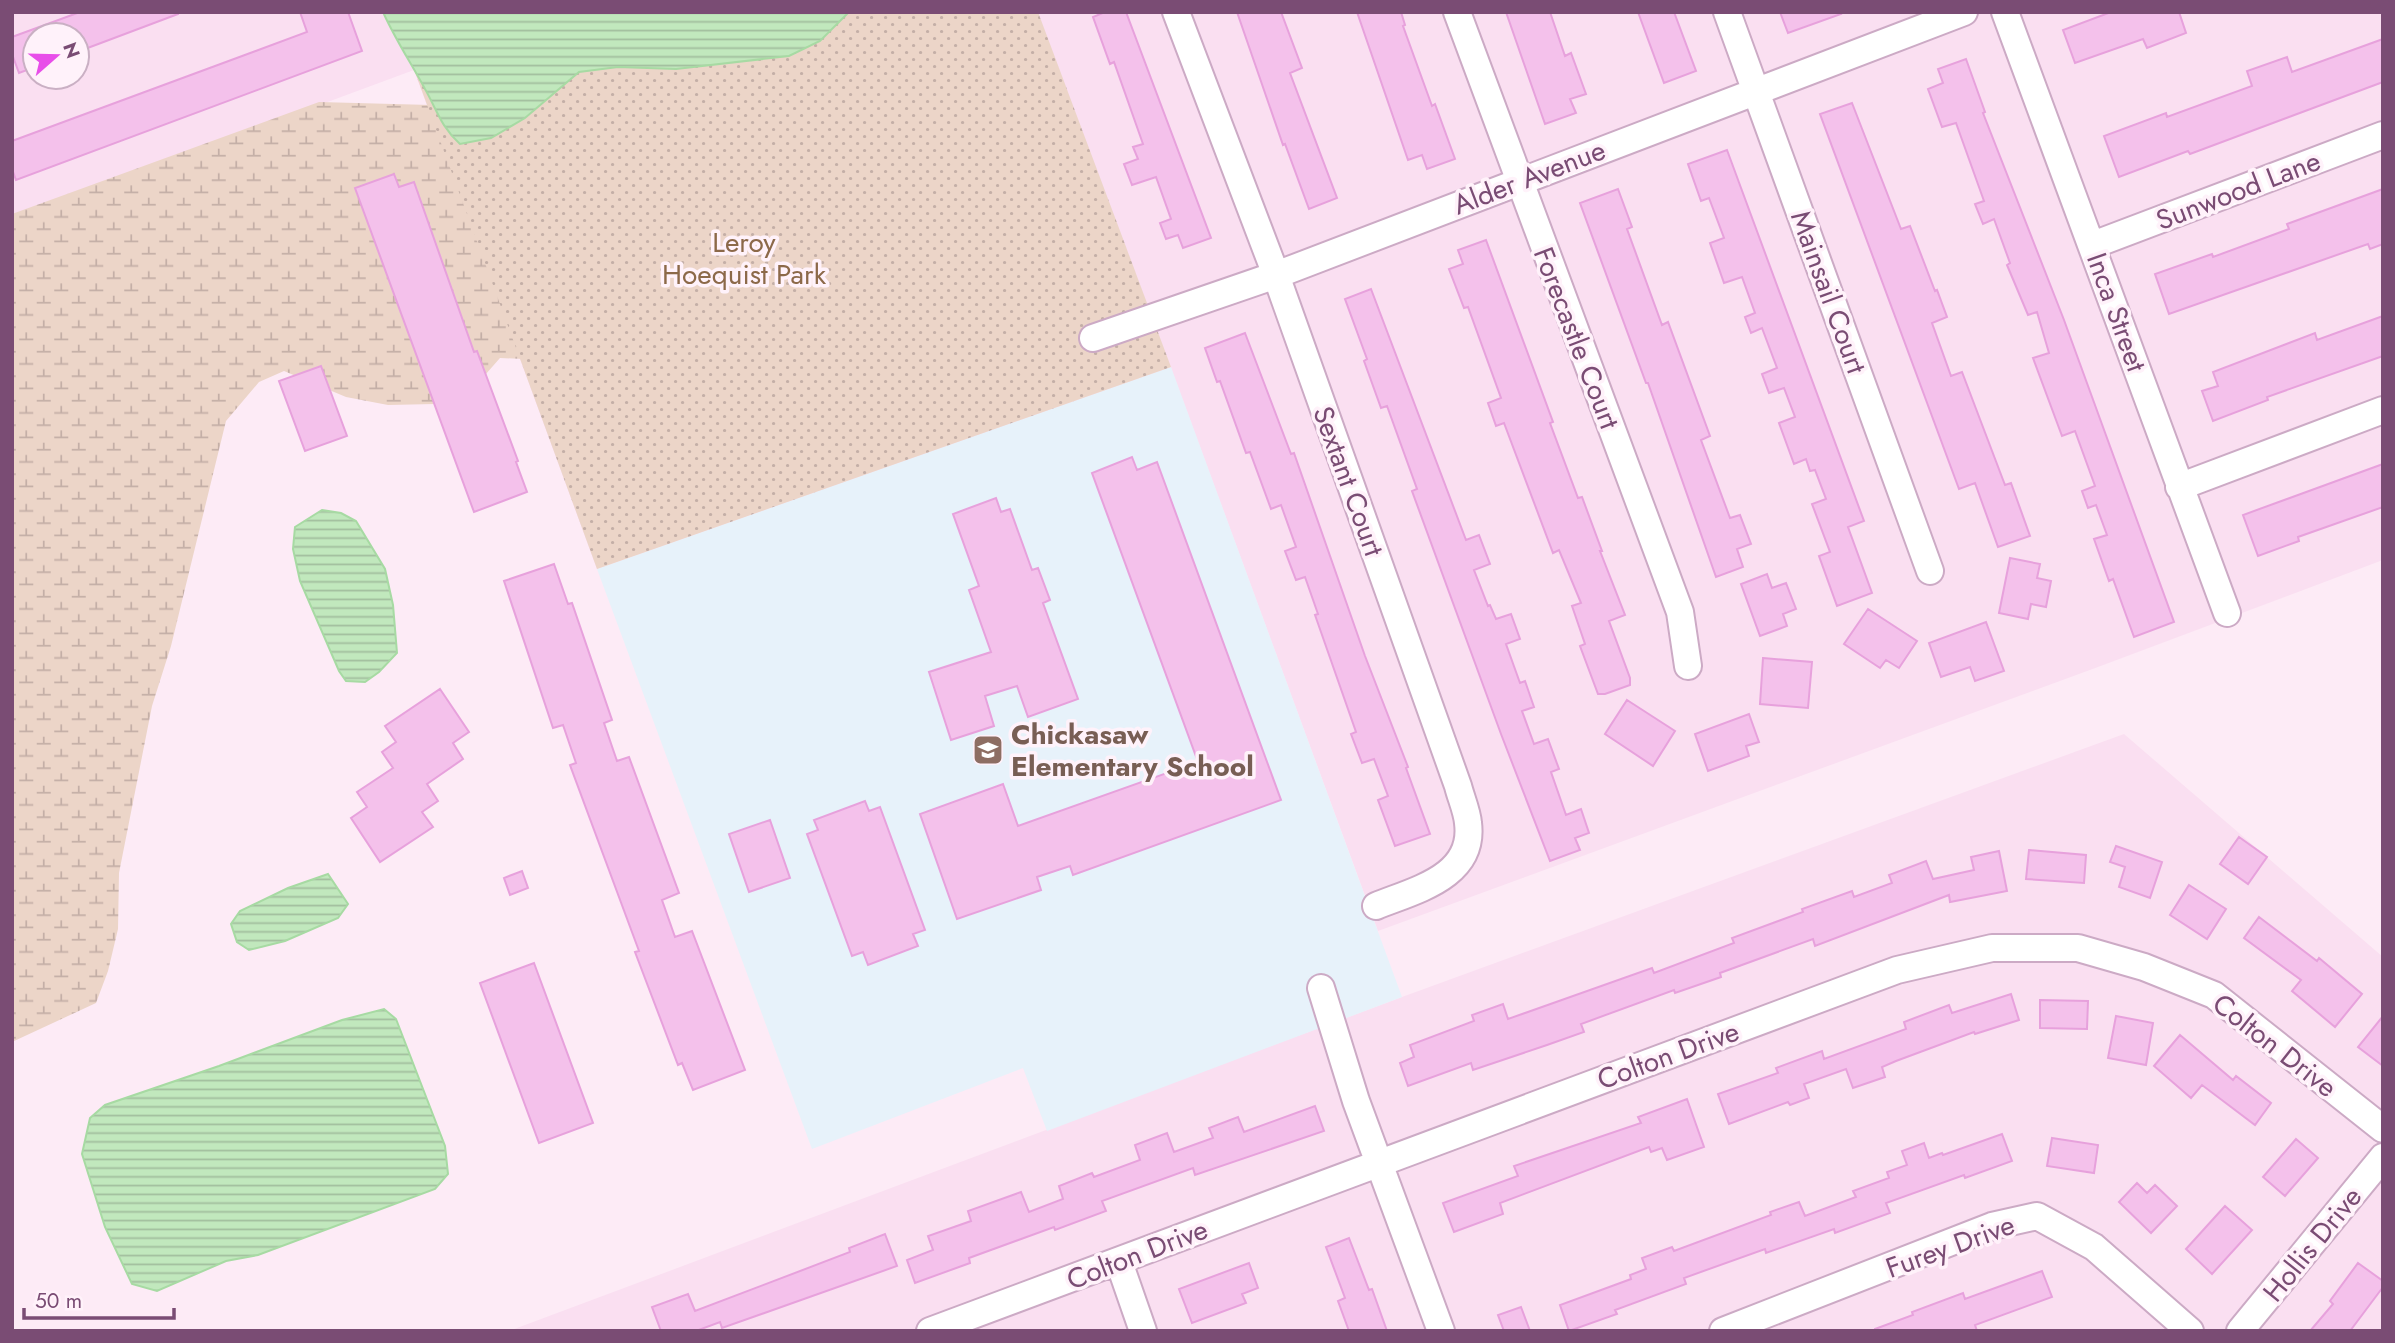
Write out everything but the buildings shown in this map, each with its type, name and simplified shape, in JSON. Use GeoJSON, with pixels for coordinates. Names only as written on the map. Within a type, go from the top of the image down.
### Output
{"type":"FeatureCollection","features":[{"type":"Feature","properties":{"kind":"street","name":"Sextant Court"},"geometry":{"type":"LineString","coordinates":[[1176,12],[1276,275],[1458,786],[1468,822],[1468,849],[1452,872],[1425,887],[1376,906]]}},
{"type":"Feature","properties":{"kind":"street","name":"Forecastle Court"},"geometry":{"type":"LineString","coordinates":[[1457,12],[1680,612],[1688,666]]}},
{"type":"Feature","properties":{"kind":"street","name":"Mainsail Court"},"geometry":{"type":"LineString","coordinates":[[1727,12],[1930,571]]}},
{"type":"Feature","properties":{"kind":"street","name":"Alder Avenue"},"geometry":{"type":"LineString","coordinates":[[1093,338],[1276,275],[1964,12]]}},
{"type":"Feature","properties":{"kind":"street","name":"Inca Street"},"geometry":{"type":"LineString","coordinates":[[2005,12],[2227,613]]}},
{"type":"Feature","properties":{"kind":"street","name":"Sunwood Lane"},"geometry":{"type":"LineString","coordinates":[[2093,245],[2383,135]]}},
{"type":"Feature","properties":{"kind":"street"},"geometry":{"type":"LineString","coordinates":[[2179,487],[2383,410]]}},
{"type":"Feature","properties":{"kind":"street","name":"Colton Drive"},"geometry":{"type":"LineString","coordinates":[[930,1331],[1897,970],[1992,948],[2078,948],[2144,968],[2214,995],[2383,1129]]}},
{"type":"Feature","properties":{"kind":"street"},"geometry":{"type":"LineString","coordinates":[[1321,988],[1356,1101],[1441,1331]]}},
{"type":"Feature","properties":{"kind":"street"},"geometry":{"type":"LineString","coordinates":[[1350,1174],[1358,1132],[1356,1101]]}},
{"type":"Feature","properties":{"kind":"street","name":"Hollis Drive"},"geometry":{"type":"LineString","coordinates":[[2240,1331],[2383,1157]]}},
{"type":"Feature","properties":{"kind":"street","name":"Furey Drive"},"geometry":{"type":"LineString","coordinates":[[1723,1331],[1993,1226],[2037,1216],[2094,1247],[2190,1331]]}},
{"type":"Feature","properties":{"kind":"street"},"geometry":{"type":"LineString","coordinates":[[1119,1262],[1143,1331]]}},
{"type":"Feature","properties":{"kind":"shaded area"},"geometry":{"type":"Polygon","coordinates":[[[12,12],[2383,12],[2383,560],[1378,931],[1171,368],[597,569],[414,70],[12,219],[12,12]]]}},
{"type":"Feature","properties":{"kind":"shaded area"},"geometry":{"type":"Polygon","coordinates":[[[383,12],[849,12],[820,41],[789,56],[676,69],[618,67],[579,72],[525,118],[491,138],[460,144],[444,125],[383,12]]]}},
{"type":"Feature","properties":{"kind":"shaded area","name":"Chickasaw Elementary School"},"geometry":{"type":"Polygon","coordinates":[[[1171,367],[1402,997],[1047,1131],[1023,1068],[812,1149],[597,569],[1171,367]]]}},
{"type":"Feature","properties":{"kind":"shaded area"},"geometry":{"type":"Polygon","coordinates":[[[322,510],[341,513],[356,521],[385,569],[393,605],[397,653],[365,682],[346,681],[339,671],[300,581],[293,549],[295,527],[322,510]]]}},
{"type":"Feature","properties":{"kind":"shaded area"},"geometry":{"type":"Polygon","coordinates":[[[2124,734],[2383,957],[2383,1331],[509,1331],[1402,997],[2124,734]]]}},
{"type":"Feature","properties":{"kind":"shaded area"},"geometry":{"type":"Polygon","coordinates":[[[328,874],[348,904],[338,918],[285,941],[249,950],[237,942],[231,924],[240,911],[288,888],[328,874]]]}},
{"type":"Feature","properties":{"kind":"shaded area"},"geometry":{"type":"Polygon","coordinates":[[[384,1009],[396,1019],[445,1146],[448,1174],[435,1189],[258,1255],[226,1261],[157,1291],[132,1284],[105,1227],[82,1154],[90,1118],[105,1105],[342,1020],[384,1009]]]}},
{"type":"Feature","properties":{"kind":"green space","name":"Leroy Hoequist Park"},"geometry":{"type":"Polygon","coordinates":[[[393,12],[1038,12],[1171,367],[597,569],[393,12]]]}},
{"type":"Feature","properties":{"kind":"green space"},"geometry":{"type":"Polygon","coordinates":[[[319,102],[431,105],[524,359],[500,358],[471,391],[435,404],[388,405],[346,397],[284,371],[259,382],[226,421],[171,646],[152,706],[119,873],[118,929],[108,971],[96,1003],[12,1042],[12,214],[319,102]]]}},
{"type":"Feature","properties":{"kind":"place","name":"Chickasaw Elementary School"},"geometry":{"type":"Point","coordinates":[988,750]}}]}
